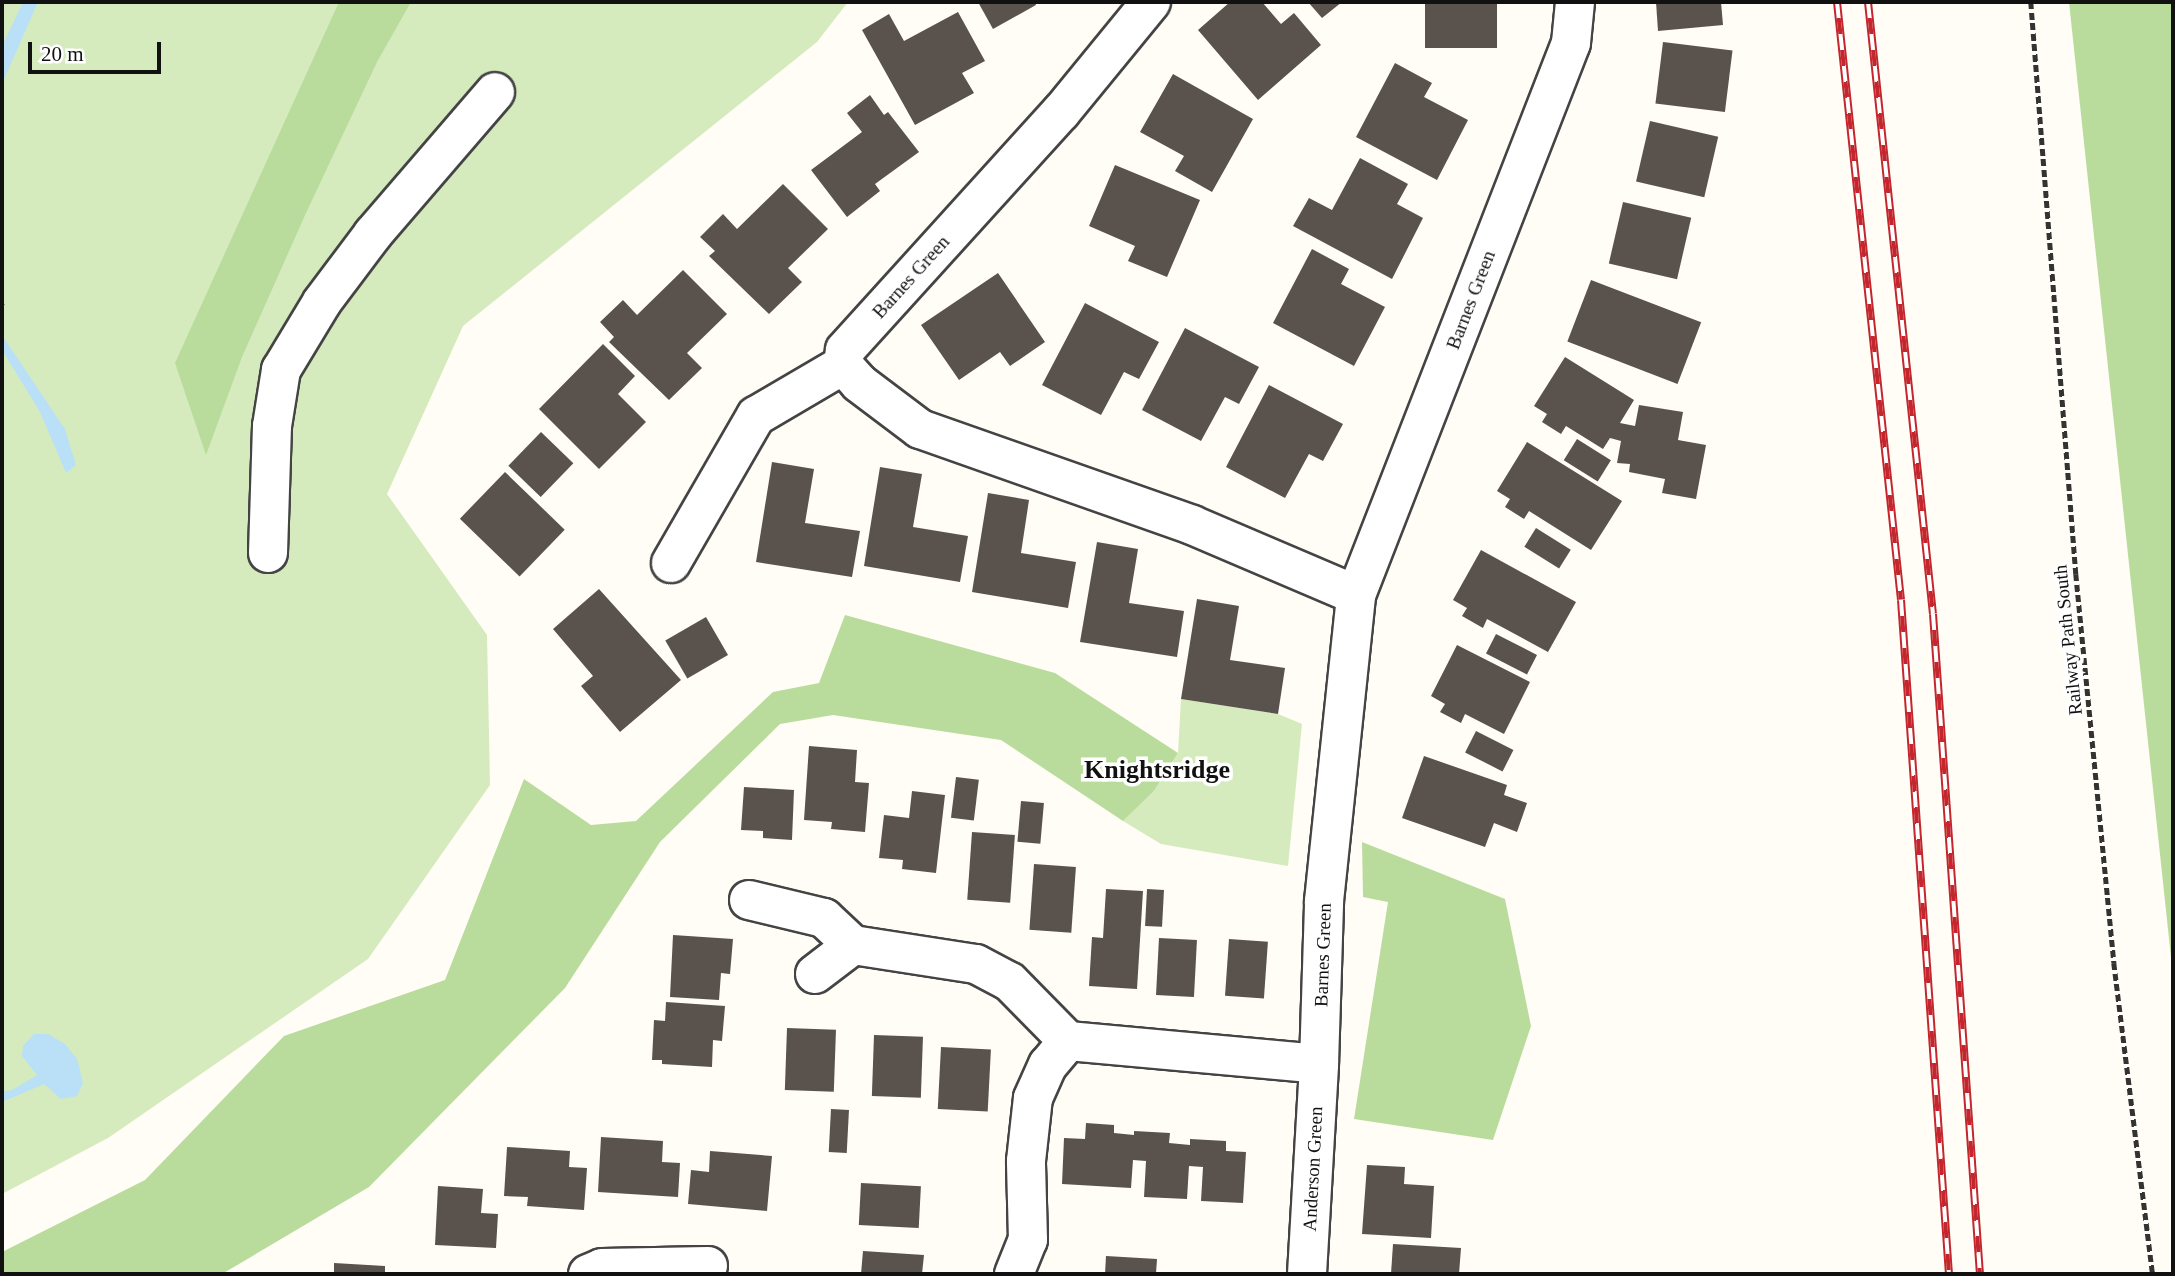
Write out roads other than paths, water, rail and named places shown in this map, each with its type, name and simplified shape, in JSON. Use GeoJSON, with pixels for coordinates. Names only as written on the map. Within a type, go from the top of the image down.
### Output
{"type":"FeatureCollection","features":[{"type":"Feature","properties":{"kind":"street","name":"Barnes Green"},"geometry":{"type":"LineString","coordinates":[[843,365],[845,350],[1060,111],[1151,2]]}},
{"type":"Feature","properties":{"kind":"street","name":"Barnes Green"},"geometry":{"type":"LineString","coordinates":[[1320,1064],[1324,901],[1356,595],[1571,43],[1575,2]]}},
{"type":"Feature","properties":{"kind":"street"},"geometry":{"type":"LineString","coordinates":[[268,553],[272,426],[281,370],[322,302],[373,234],[495,92]]}},
{"type":"Feature","properties":{"kind":"street"},"geometry":{"type":"LineString","coordinates":[[671,563],[756,416],[843,365],[859,383],[920,429],[1192,525],[1356,595]]}},
{"type":"Feature","properties":{"kind":"street"},"geometry":{"type":"LineString","coordinates":[[749,900],[824,918],[853,945],[976,964],[1010,982],[1068,1041],[1320,1064]]}},
{"type":"Feature","properties":{"kind":"street"},"geometry":{"type":"LineString","coordinates":[[815,974],[853,945]]}},
{"type":"Feature","properties":{"kind":"street"},"geometry":{"type":"LineString","coordinates":[[1014,1274],[1028,1240],[1026,1161],[1032,1098],[1048,1065],[1068,1041]]}},
{"type":"Feature","properties":{"kind":"street","name":"Anderson Green"},"geometry":{"type":"LineString","coordinates":[[1307,1274],[1320,1064]]}},
{"type":"Feature","properties":{"kind":"street"},"geometry":{"type":"LineString","coordinates":[[588,1274],[601,1268],[708,1266]]}},
{"type":"Feature","properties":{"kind":"water"},"geometry":{"type":"Polygon","coordinates":[[[23,2],[38,2],[2,84],[2,46],[23,2]]]}},
{"type":"Feature","properties":{"kind":"water"},"geometry":{"type":"Polygon","coordinates":[[[2,335],[65,429],[76,465],[66,473],[40,412],[2,350],[2,335]]]}},
{"type":"Feature","properties":{"kind":"water"},"geometry":{"type":"Polygon","coordinates":[[[34,1034],[48,1034],[65,1044],[77,1059],[83,1083],[77,1096],[61,1099],[44,1084],[2,1102],[2,1092],[12,1090],[37,1075],[22,1056],[23,1046],[34,1034]]]}},
{"type":"Feature","properties":{"kind":"railway"},"geometry":{"type":"LineString","coordinates":[[1837,2],[1901,600],[1949,1274]]}},
{"type":"Feature","properties":{"kind":"railway"},"geometry":{"type":"LineString","coordinates":[[1868,2],[1933,614],[1980,1274]]}},
{"type":"Feature","properties":{"kind":"district","name":"Knightsridge"},"geometry":{"type":"Point","coordinates":[1157,770]}}]}
